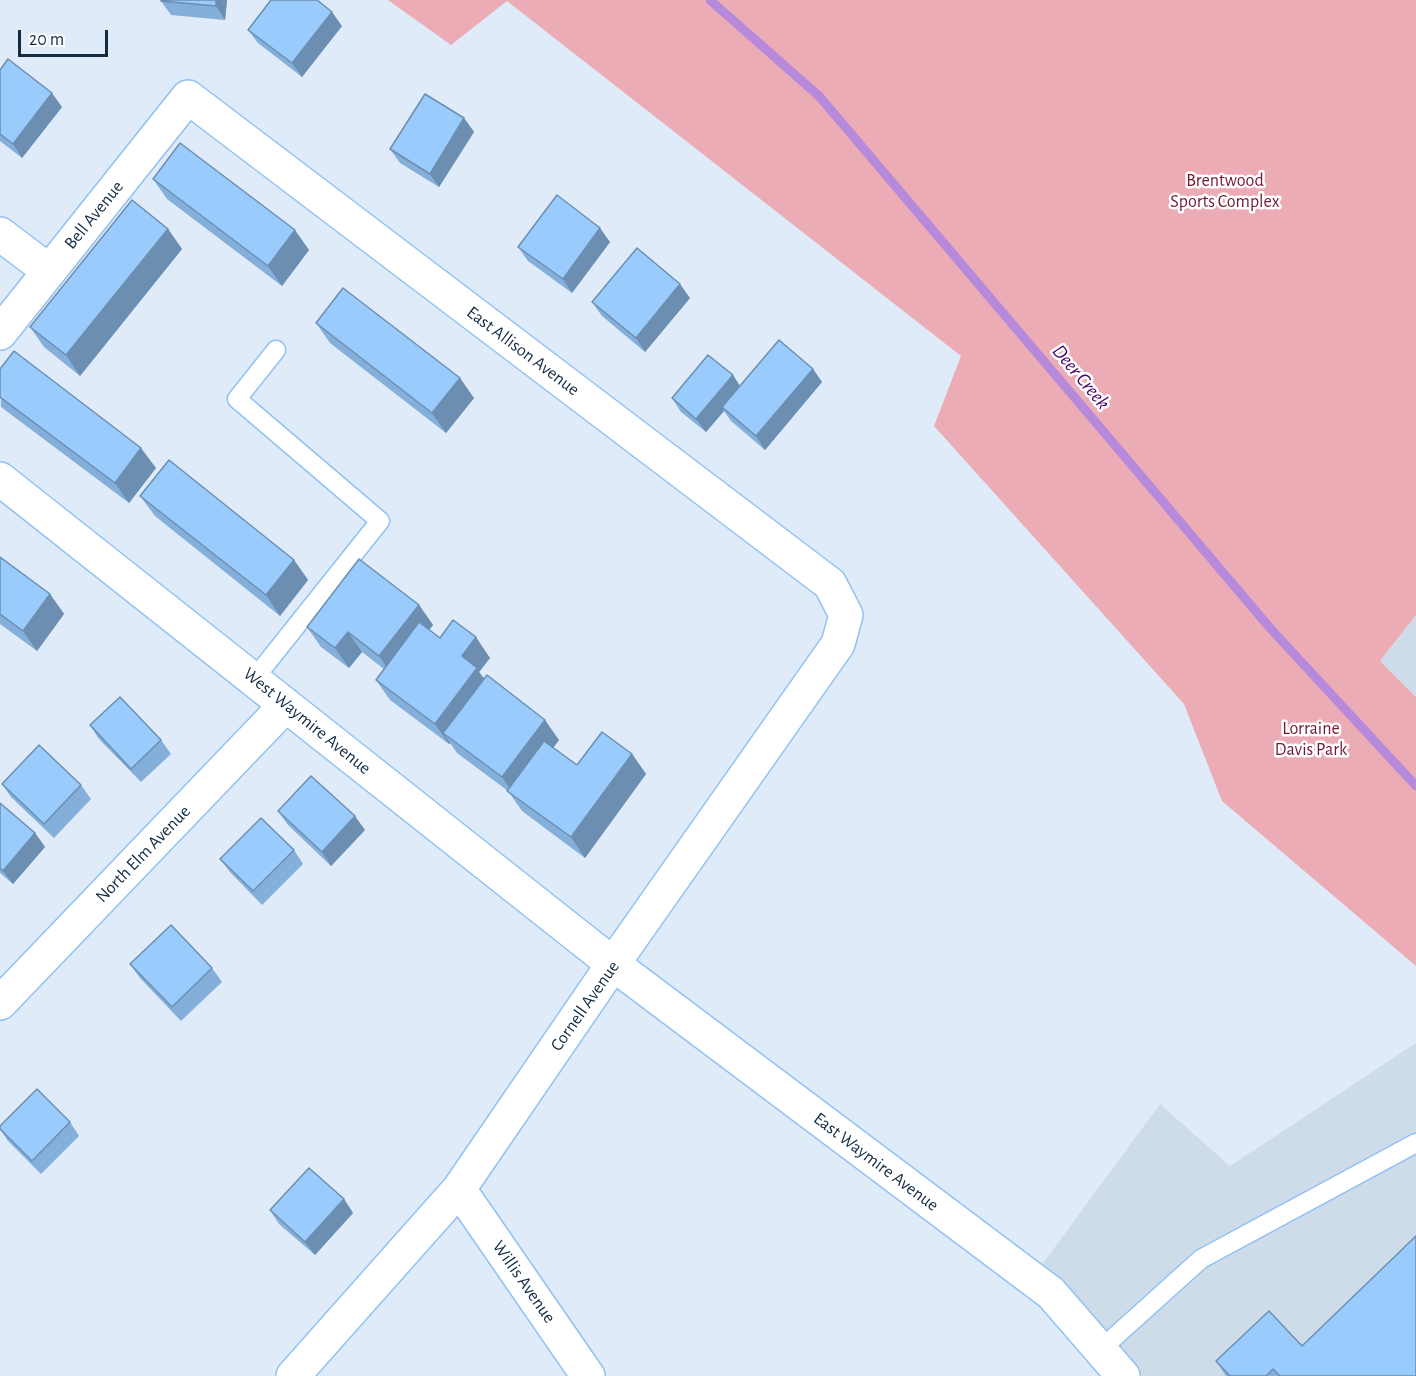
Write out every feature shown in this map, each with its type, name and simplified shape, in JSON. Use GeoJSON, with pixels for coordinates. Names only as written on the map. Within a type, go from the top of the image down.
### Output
{"type":"FeatureCollection","features":[{"type":"Feature","properties":{"kind":"street","name":"Bell Avenue"},"geometry":{"type":"LineString","coordinates":[[0,333],[188,97]]}},
{"type":"Feature","properties":{"kind":"street","name":"East Allison Avenue"},"geometry":{"type":"LineString","coordinates":[[188,97],[830,584],[846,615]]}},
{"type":"Feature","properties":{"kind":"street"},"geometry":{"type":"LineString","coordinates":[[0,234],[49,271]]}},
{"type":"Feature","properties":{"kind":"street","name":"West Waymire Avenue"},"geometry":{"type":"LineString","coordinates":[[0,479],[613,964]]}},
{"type":"Feature","properties":{"kind":"street","name":"Cornell Avenue"},"geometry":{"type":"LineString","coordinates":[[293,1376],[459,1189],[613,964],[838,644],[846,615]]}},
{"type":"Feature","properties":{"kind":"street","name":"North Elm Avenue"},"geometry":{"type":"LineString","coordinates":[[0,1003],[286,705]]}},
{"type":"Feature","properties":{"kind":"street","name":"East Waymire Avenue"},"geometry":{"type":"LineString","coordinates":[[613,964],[1051,1293],[1123,1376]]}},
{"type":"Feature","properties":{"kind":"street","name":"Willis Avenue"},"geometry":{"type":"LineString","coordinates":[[459,1189],[588,1376]]}},
{"type":"Feature","properties":{"kind":"lane"},"geometry":{"type":"LineString","coordinates":[[254,679],[380,521],[237,399],[276,350]]}},
{"type":"Feature","properties":{"kind":"lane"},"geometry":{"type":"LineString","coordinates":[[1100,1350],[1201,1259],[1416,1143]]}},
{"type":"Feature","properties":{"kind":"shaded area"},"geometry":{"type":"Polygon","coordinates":[[[1416,615],[1416,697],[1380,661],[1416,615]]]}},
{"type":"Feature","properties":{"kind":"shaded area"},"geometry":{"type":"Polygon","coordinates":[[[1416,1043],[1416,1376],[1142,1376],[1041,1266],[1160,1104],[1230,1166],[1416,1043]]]}},
{"type":"Feature","properties":{"kind":"green space"},"geometry":{"type":"Polygon","coordinates":[[[388,0],[1416,0],[1416,615],[1380,661],[1416,697],[1416,966],[1222,801],[1184,704],[934,426],[961,356],[507,1],[451,45],[388,0]]]}},
{"type":"Feature","properties":{"kind":"building"},"geometry":{"type":"Polygon","coordinates":[[[216,0],[216,6],[161,1],[216,0]]]}},
{"type":"Feature","properties":{"kind":"building"},"geometry":{"type":"Polygon","coordinates":[[[271,0],[317,0],[332,12],[292,63],[248,30],[271,0]]]}},
{"type":"Feature","properties":{"kind":"building"},"geometry":{"type":"Polygon","coordinates":[[[8,59],[52,93],[13,144],[0,134],[0,70],[8,59]]]}},
{"type":"Feature","properties":{"kind":"building"},"geometry":{"type":"Polygon","coordinates":[[[425,94],[464,118],[430,174],[390,149],[425,94]]]}},
{"type":"Feature","properties":{"kind":"building"},"geometry":{"type":"Polygon","coordinates":[[[180,143],[295,230],[268,266],[153,179],[180,143]]]}},
{"type":"Feature","properties":{"kind":"building"},"geometry":{"type":"Polygon","coordinates":[[[557,195],[600,228],[563,279],[518,247],[557,195]]]}},
{"type":"Feature","properties":{"kind":"building"},"geometry":{"type":"Polygon","coordinates":[[[132,200],[168,229],[66,355],[30,327],[132,200]]]}},
{"type":"Feature","properties":{"kind":"building"},"geometry":{"type":"Polygon","coordinates":[[[637,248],[680,284],[636,338],[592,302],[637,248]]]}},
{"type":"Feature","properties":{"kind":"building"},"geometry":{"type":"Polygon","coordinates":[[[343,288],[460,378],[432,413],[316,323],[343,288]]]}},
{"type":"Feature","properties":{"kind":"building"},"geometry":{"type":"Polygon","coordinates":[[[779,340],[813,369],[756,436],[722,407],[779,340]]]}},
{"type":"Feature","properties":{"kind":"building"},"geometry":{"type":"Polygon","coordinates":[[[14,351],[141,448],[115,483],[0,397],[0,369],[14,351]]]}},
{"type":"Feature","properties":{"kind":"building"},"geometry":{"type":"Polygon","coordinates":[[[708,355],[733,375],[696,419],[672,398],[708,355]]]}},
{"type":"Feature","properties":{"kind":"building"},"geometry":{"type":"Polygon","coordinates":[[[169,460],[294,560],[266,595],[140,496],[169,460]]]}},
{"type":"Feature","properties":{"kind":"building"},"geometry":{"type":"Polygon","coordinates":[[[0,557],[50,594],[23,631],[0,614],[0,557]]]}},
{"type":"Feature","properties":{"kind":"building"},"geometry":{"type":"Polygon","coordinates":[[[359,559],[419,605],[379,656],[348,632],[335,648],[307,627],[359,559]]]}},
{"type":"Feature","properties":{"kind":"building"},"geometry":{"type":"Polygon","coordinates":[[[453,620],[476,637],[462,656],[477,668],[435,724],[376,680],[419,622],[440,638],[453,620]]]}},
{"type":"Feature","properties":{"kind":"building"},"geometry":{"type":"Polygon","coordinates":[[[487,675],[545,720],[502,777],[443,733],[487,675]]]}},
{"type":"Feature","properties":{"kind":"building"},"geometry":{"type":"Polygon","coordinates":[[[120,697],[161,740],[131,769],[90,725],[120,697]]]}},
{"type":"Feature","properties":{"kind":"building"},"geometry":{"type":"Polygon","coordinates":[[[602,732],[632,754],[571,837],[507,791],[544,741],[577,765],[602,732]]]}},
{"type":"Feature","properties":{"kind":"building"},"geometry":{"type":"Polygon","coordinates":[[[39,745],[81,785],[44,824],[2,784],[39,745]]]}},
{"type":"Feature","properties":{"kind":"building"},"geometry":{"type":"Polygon","coordinates":[[[311,776],[355,816],[322,852],[278,811],[311,776]]]}},
{"type":"Feature","properties":{"kind":"building"},"geometry":{"type":"Polygon","coordinates":[[[0,803],[35,833],[3,871],[0,868],[0,803]]]}},
{"type":"Feature","properties":{"kind":"building"},"geometry":{"type":"Polygon","coordinates":[[[261,818],[294,850],[253,891],[220,859],[261,818]]]}},
{"type":"Feature","properties":{"kind":"building"},"geometry":{"type":"Polygon","coordinates":[[[171,925],[212,968],[172,1007],[130,964],[171,925]]]}},
{"type":"Feature","properties":{"kind":"building"},"geometry":{"type":"Polygon","coordinates":[[[37,1089],[70,1122],[32,1161],[0,1129],[0,1126],[37,1089]]]}},
{"type":"Feature","properties":{"kind":"building"},"geometry":{"type":"Polygon","coordinates":[[[309,1168],[344,1199],[305,1242],[270,1210],[309,1168]]]}},
{"type":"Feature","properties":{"kind":"building"},"geometry":{"type":"Polygon","coordinates":[[[1416,1236],[1416,1376],[1280,1376],[1273,1369],[1266,1376],[1230,1376],[1216,1361],[1269,1311],[1302,1346],[1416,1236]]]}},
{"type":"Feature","properties":{"kind":"waterway","name":"Deer Creek"},"geometry":{"type":"LineString","coordinates":[[710,0],[819,96],[1270,628],[1416,786]]}},
{"type":"Feature","properties":{"kind":"park label","name":"Brentwood Sports Complex"},"geometry":{"type":"Point","coordinates":[1225,192]}},
{"type":"Feature","properties":{"kind":"park label","name":"Lorraine Davis Park"},"geometry":{"type":"Point","coordinates":[1311,739]}}]}
